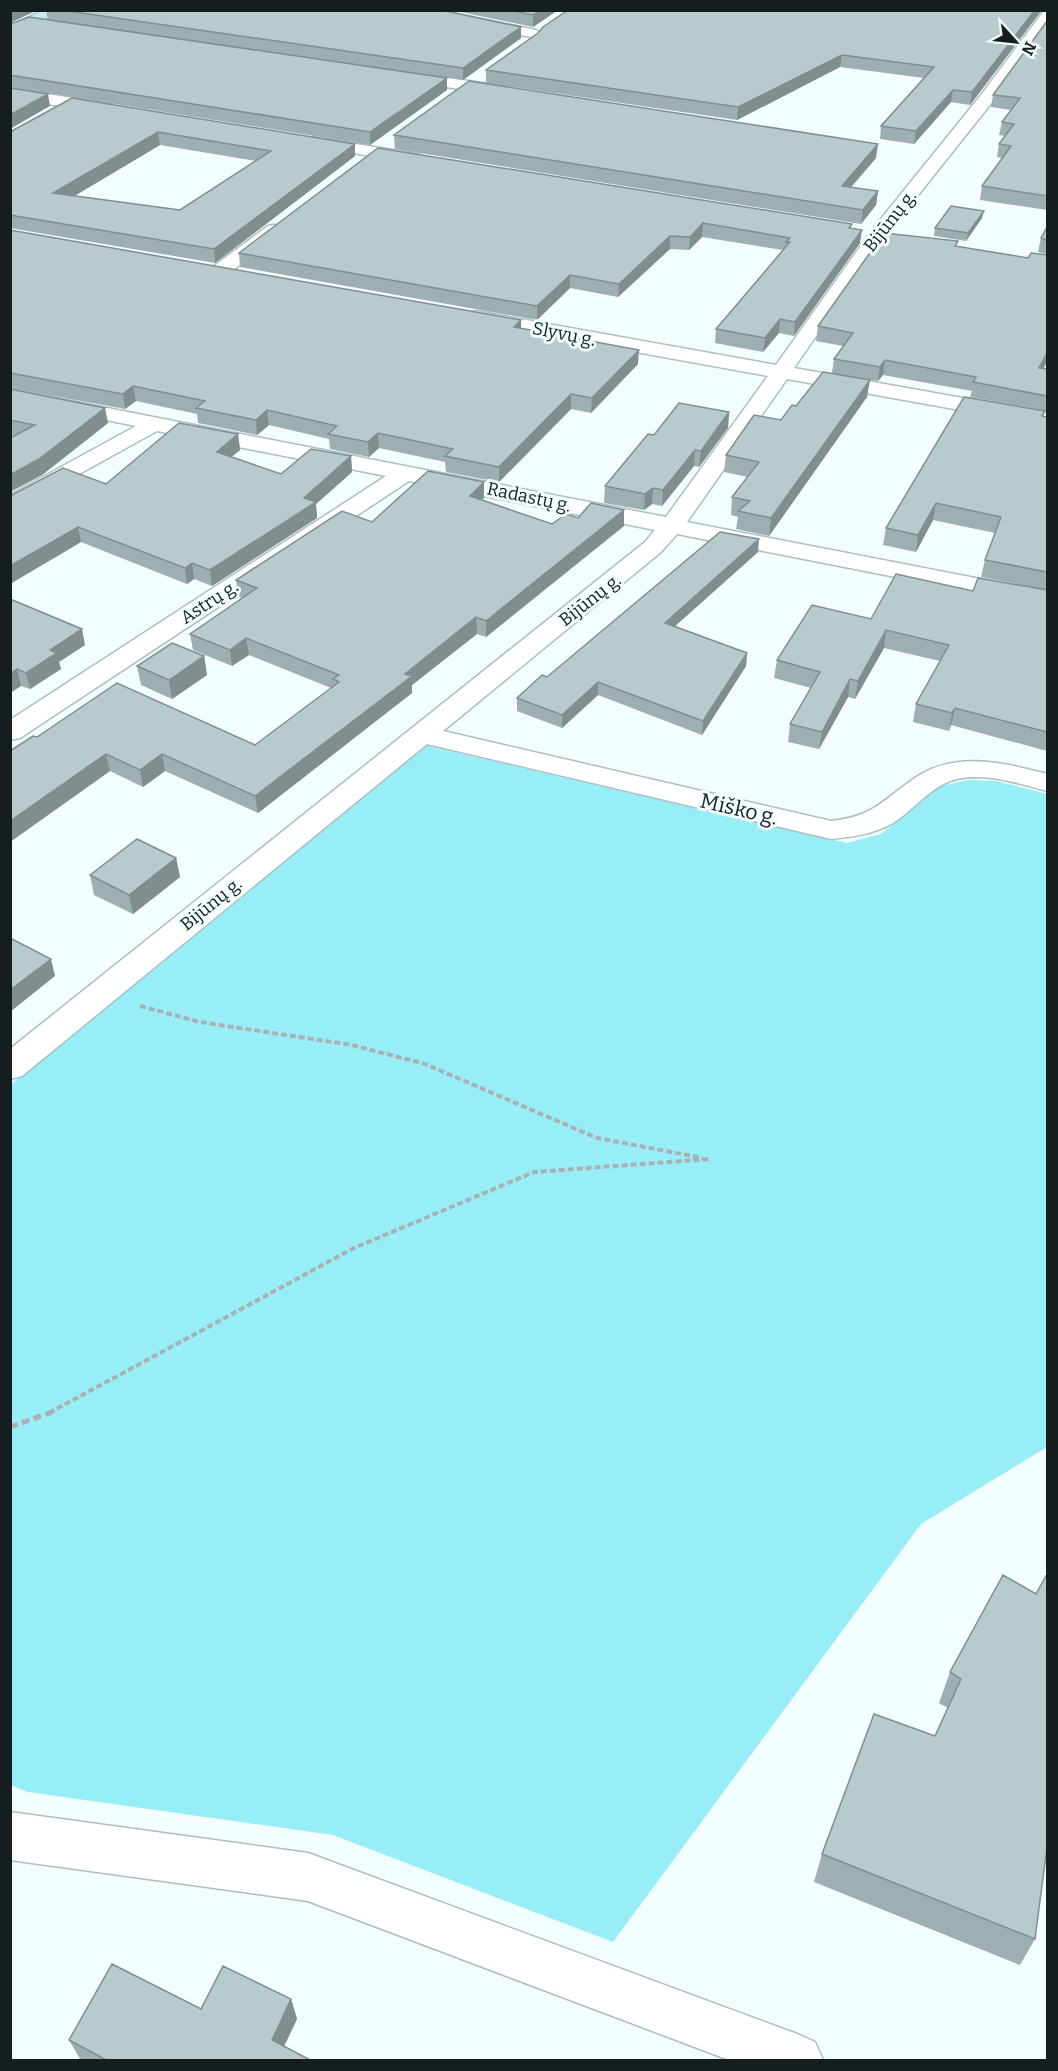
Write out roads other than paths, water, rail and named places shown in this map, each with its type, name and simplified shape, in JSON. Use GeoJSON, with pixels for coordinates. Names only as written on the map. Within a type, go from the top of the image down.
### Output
{"type":"FeatureCollection","features":[{"type":"Feature","properties":{"kind":"street"},"geometry":{"type":"LineString","coordinates":[[413,10],[542,30]]}},
{"type":"Feature","properties":{"kind":"street"},"geometry":{"type":"LineString","coordinates":[[463,10],[542,30]]}},
{"type":"Feature","properties":{"kind":"street","name":"Bijūnų g."},"geometry":{"type":"LineString","coordinates":[[10,1067],[419,734],[623,573],[671,526],[878,234],[987,98],[1047,15]]}},
{"type":"Feature","properties":{"kind":"street"},"geometry":{"type":"LineString","coordinates":[[10,32],[31,22],[55,18]]}},
{"type":"Feature","properties":{"kind":"street"},"geometry":{"type":"LineString","coordinates":[[523,47],[542,30]]}},
{"type":"Feature","properties":{"kind":"street"},"geometry":{"type":"LineString","coordinates":[[450,99],[487,73]]}},
{"type":"Feature","properties":{"kind":"street"},"geometry":{"type":"LineString","coordinates":[[386,74],[526,94]]}},
{"type":"Feature","properties":{"kind":"street"},"geometry":{"type":"LineString","coordinates":[[10,93],[130,112]]}},
{"type":"Feature","properties":{"kind":"street"},"geometry":{"type":"LineString","coordinates":[[46,118],[72,103]]}},
{"type":"Feature","properties":{"kind":"street"},"geometry":{"type":"LineString","coordinates":[[294,139],[434,162]]}},
{"type":"Feature","properties":{"kind":"street"},"geometry":{"type":"LineString","coordinates":[[357,166],[394,139]]}},
{"type":"Feature","properties":{"kind":"street"},"geometry":{"type":"LineString","coordinates":[[220,270],[284,222]]}},
{"type":"Feature","properties":{"kind":"street"},"geometry":{"type":"LineString","coordinates":[[197,266],[244,274]]}},
{"type":"Feature","properties":{"kind":"street","name":"Slyvų g."},"geometry":{"type":"LineString","coordinates":[[454,313],[780,374],[1047,420]]}},
{"type":"Feature","properties":{"kind":"street","name":"Radastų g."},"geometry":{"type":"LineString","coordinates":[[10,395],[1047,600]]}},
{"type":"Feature","properties":{"kind":"street"},"geometry":{"type":"LineString","coordinates":[[10,505],[144,431],[153,423]]}},
{"type":"Feature","properties":{"kind":"street","name":"Astrų g."},"geometry":{"type":"LineString","coordinates":[[10,732],[406,472]]}},
{"type":"Feature","properties":{"kind":"street","name":"Miško g."},"geometry":{"type":"LineString","coordinates":[[419,734],[831,830],[856,826],[882,817],[924,783],[953,771],[987,771],[1047,783]]}},
{"type":"Feature","properties":{"kind":"street"},"geometry":{"type":"LineString","coordinates":[[10,1836],[308,1877],[797,2061]]}}]}
